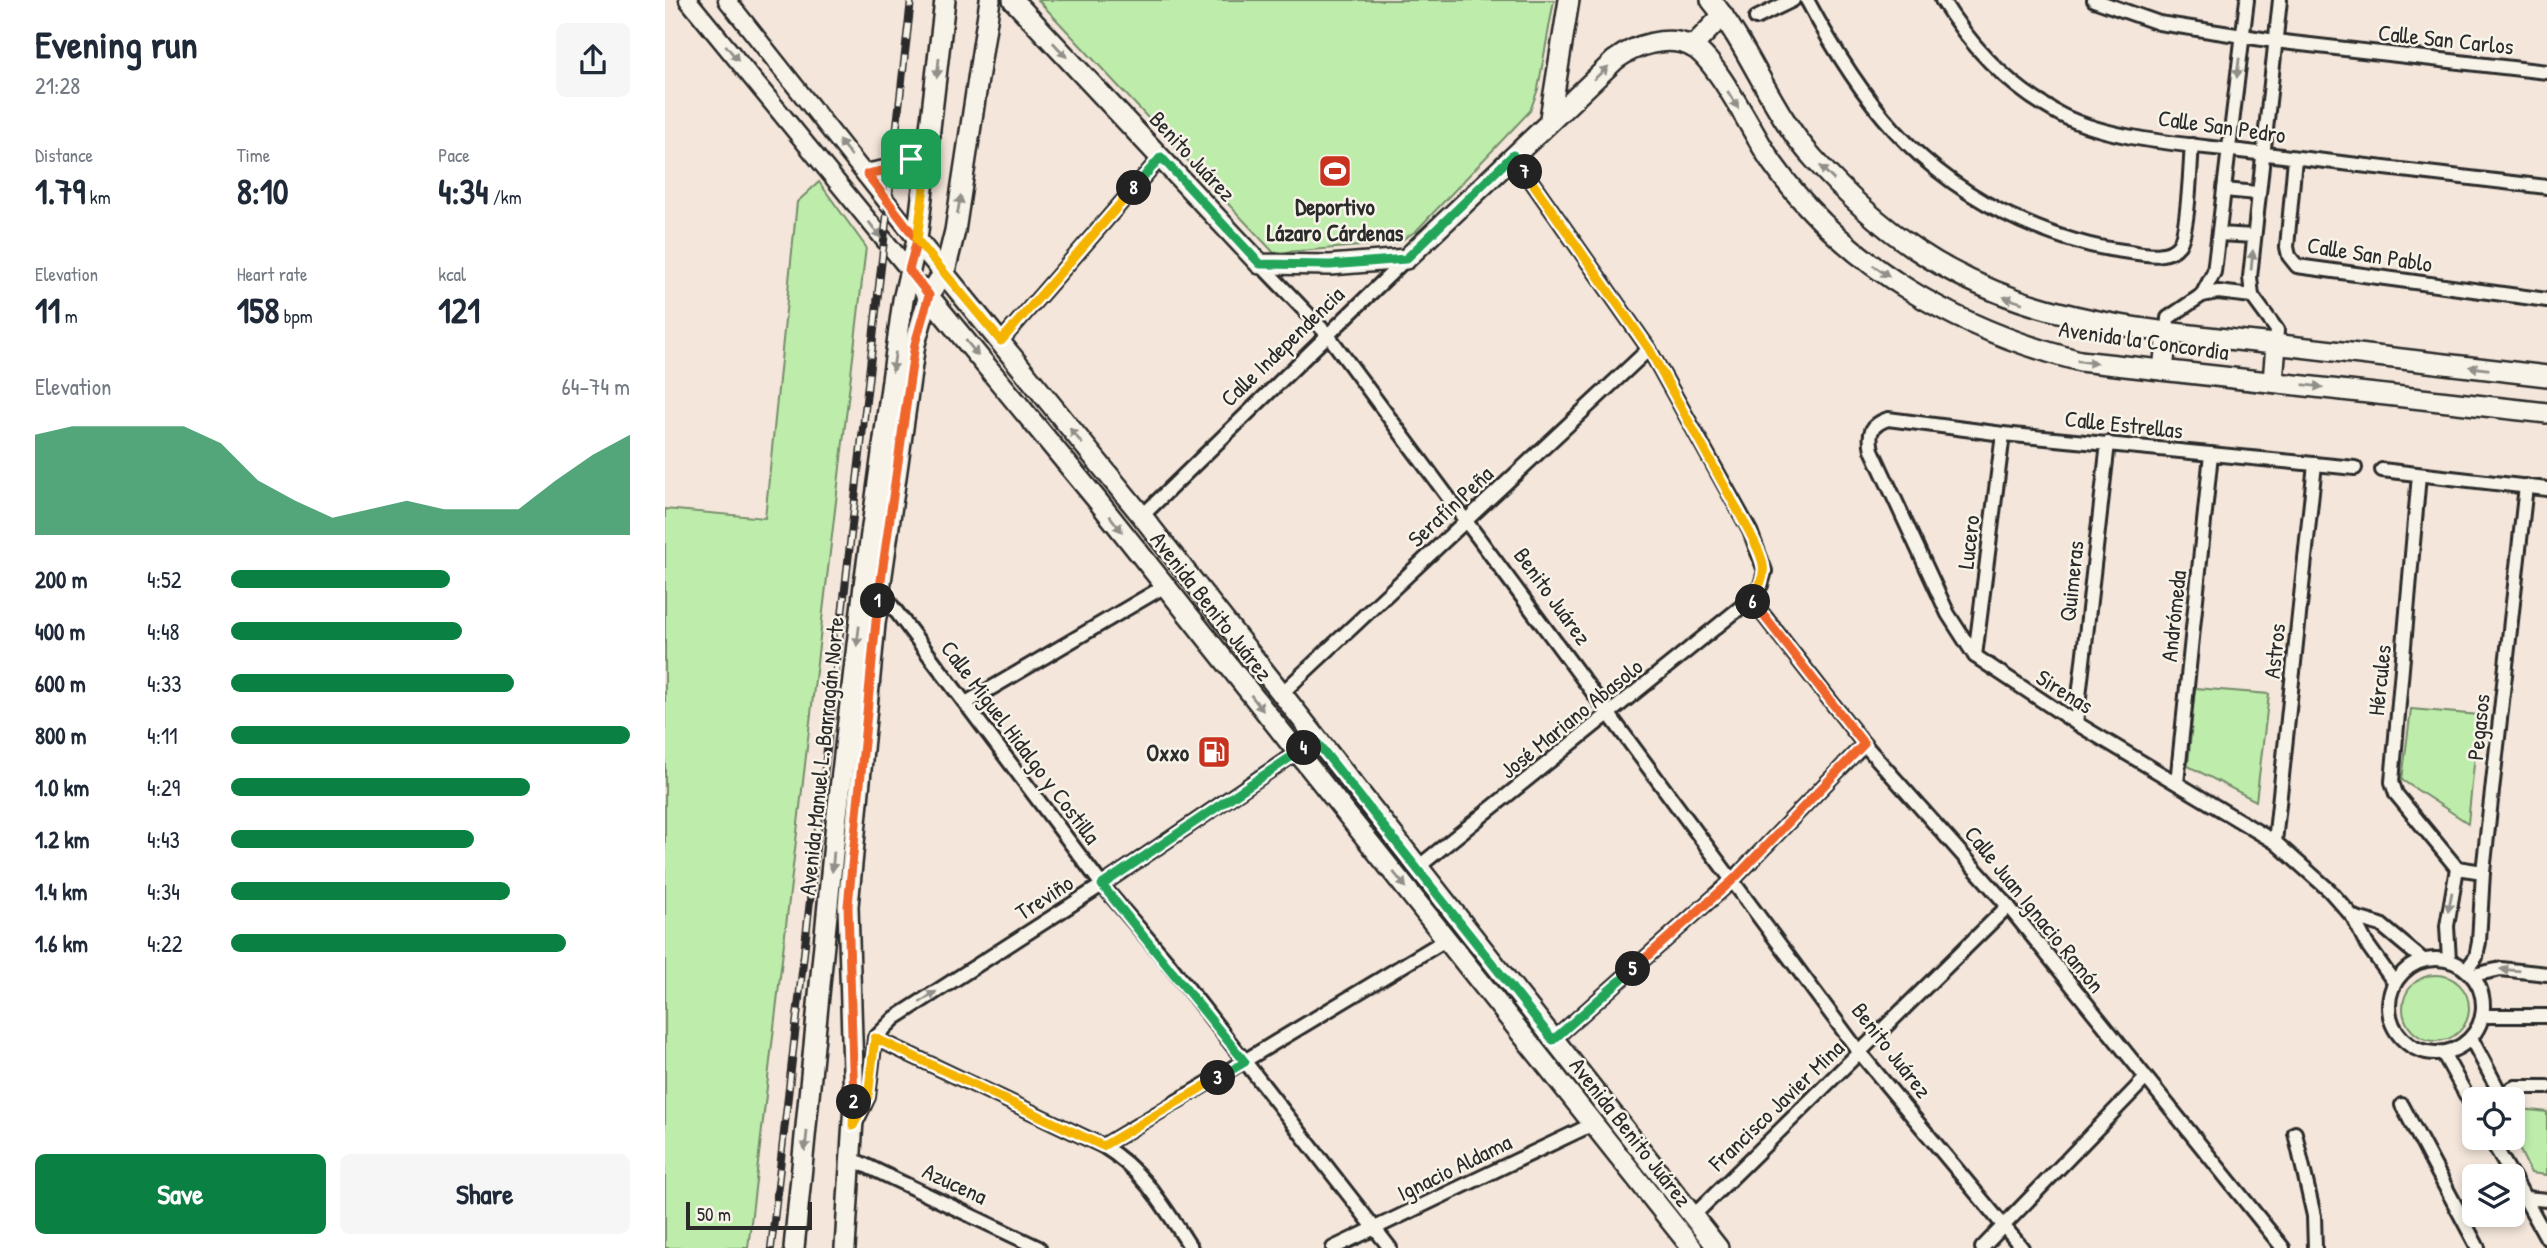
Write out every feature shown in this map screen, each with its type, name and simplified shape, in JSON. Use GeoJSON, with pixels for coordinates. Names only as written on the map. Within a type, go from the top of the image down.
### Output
{"type":"FeatureCollection","features":[{"type":"Feature","properties":{"kind":"main road","name":"Avenida Manuel L. Barragán Norte"},"geometry":{"type":"LineString","coordinates":[[794,1248],[839,796],[894,360],[909,270],[917,240],[931,135],[945,0]]}},
{"type":"Feature","properties":{"kind":"main road"},"geometry":{"type":"LineString","coordinates":[[945,271],[960,200],[990,0]]}},
{"type":"Feature","properties":{"kind":"main road","name":"Benito Juárez"},"geometry":{"type":"LineString","coordinates":[[1013,0],[1260,264]]}},
{"type":"Feature","properties":{"kind":"main road"},"geometry":{"type":"LineString","coordinates":[[1550,118],[1569,0]]}},
{"type":"Feature","properties":{"kind":"main road"},"geometry":{"type":"LineString","coordinates":[[1692,47],[1717,7]]}},
{"type":"Feature","properties":{"kind":"main road","name":"Avenida la Concordia"},"geometry":{"type":"LineString","coordinates":[[1717,7],[1812,157],[1849,196],[1901,239],[1962,279],[2003,297],[2078,318],[2167,333],[2547,376]]}},
{"type":"Feature","properties":{"kind":"main road","name":"Calle Independencia"},"geometry":{"type":"LineString","coordinates":[[1406,259],[1550,118],[1627,51],[1655,43],[1692,47]]}},
{"type":"Feature","properties":{"kind":"main road","name":"Avenida la Concordia"},"geometry":{"type":"LineString","coordinates":[[1692,47],[1712,66],[1773,164],[1818,217],[1869,263],[1920,299],[1968,324],[2023,346],[2080,361],[2547,413]]}},
{"type":"Feature","properties":{"kind":"main road"},"geometry":{"type":"LineString","coordinates":[[867,174],[902,167],[931,135]]}},
{"type":"Feature","properties":{"kind":"main road","name":"Avenida Benito Juárez"},"geometry":{"type":"LineString","coordinates":[[917,240],[945,271],[1142,516],[1315,740],[1718,1248]]}},
{"type":"Feature","properties":{"kind":"main road"},"geometry":{"type":"LineString","coordinates":[[1260,264],[1330,265],[1406,259]]}},
{"type":"Feature","properties":{"kind":"main road","name":"Avenida Benito Juárez"},"geometry":{"type":"LineString","coordinates":[[909,270],[1165,586],[1692,1248]]}},
{"type":"Feature","properties":{"kind":"main road","name":"Avenida Manuel L. Barragán Norte"},"geometry":{"type":"LineString","coordinates":[[845,1248],[853,1126],[848,906],[857,791],[880,590],[915,344],[929,295],[945,271]]}},
{"type":"Feature","properties":{"kind":"main road"},"geometry":{"type":"LineString","coordinates":[[2163,370],[2167,333]]}},
{"type":"Feature","properties":{"kind":"main road"},"geometry":{"type":"LineString","coordinates":[[2273,381],[2276,345]]}},
{"type":"Feature","properties":{"kind":"street","name":"Avenida Benito Juárez"},"geometry":{"type":"LineString","coordinates":[[688,0],[909,270]]}},
{"type":"Feature","properties":{"kind":"street","name":"Avenida Benito Juárez"},"geometry":{"type":"LineString","coordinates":[[727,0],[917,240]]}},
{"type":"Feature","properties":{"kind":"street"},"geometry":{"type":"LineString","coordinates":[[1756,18],[1793,0]]}},
{"type":"Feature","properties":{"kind":"street"},"geometry":{"type":"LineString","coordinates":[[1807,0],[1837,55],[1865,97],[1906,144],[1938,173],[1988,206],[2052,234],[2113,250],[2157,254],[2171,252],[2178,247],[2184,230],[2192,145]]}},
{"type":"Feature","properties":{"kind":"street","name":"Calle San Pedro"},"geometry":{"type":"LineString","coordinates":[[1942,0],[1982,55],[2015,86],[2056,113],[2111,131],[2192,145],[2547,187]]}},
{"type":"Feature","properties":{"kind":"street","name":"Calle San Carlos"},"geometry":{"type":"LineString","coordinates":[[2094,0],[2159,23],[2275,41],[2547,72]]}},
{"type":"Feature","properties":{"kind":"street"},"geometry":{"type":"LineString","coordinates":[[2202,295],[2214,272],[2247,0]]}},
{"type":"Feature","properties":{"kind":"street"},"geometry":{"type":"LineString","coordinates":[[2276,345],[2277,330],[2252,296],[2250,277],[2280,0]]}},
{"type":"Feature","properties":{"kind":"street"},"geometry":{"type":"LineString","coordinates":[[1513,155],[1649,349],[1763,559],[1765,571],[1761,585],[1751,599]]}},
{"type":"Feature","properties":{"kind":"street"},"geometry":{"type":"LineString","coordinates":[[1001,341],[1161,157]]}},
{"type":"Feature","properties":{"kind":"street","name":"Calle San Pablo"},"geometry":{"type":"LineString","coordinates":[[2295,158],[2287,247],[2288,256],[2297,266],[2547,300]]}},
{"type":"Feature","properties":{"kind":"street"},"geometry":{"type":"LineString","coordinates":[[2224,190],[2257,193]]}},
{"type":"Feature","properties":{"kind":"street"},"geometry":{"type":"LineString","coordinates":[[2219,233],[2254,236]]}},
{"type":"Feature","properties":{"kind":"street","name":"Calle Independencia"},"geometry":{"type":"LineString","coordinates":[[1142,516],[1406,259]]}},
{"type":"Feature","properties":{"kind":"street","name":"Benito Juárez"},"geometry":{"type":"LineString","coordinates":[[1260,264],[1328,335],[1467,519],[1860,1053],[2022,1248]]}},
{"type":"Feature","properties":{"kind":"street"},"geometry":{"type":"LineString","coordinates":[[2167,333],[2168,318],[2202,295],[2218,292],[2252,296]]}},
{"type":"Feature","properties":{"kind":"street","name":"Serafín Peña"},"geometry":{"type":"LineString","coordinates":[[1281,694],[1649,349]]}},
{"type":"Feature","properties":{"kind":"street","name":"Calle Estrellas"},"geometry":{"type":"LineString","coordinates":[[1888,419],[2355,468]]}},
{"type":"Feature","properties":{"kind":"street","name":"Sirenas"},"geometry":{"type":"LineString","coordinates":[[1888,419],[1871,430],[1872,450],[1948,614],[1975,656],[2076,723],[2275,842],[2329,890],[2353,918],[2394,982]]}},
{"type":"Feature","properties":{"kind":"street","name":"Lucero"},"geometry":{"type":"LineString","coordinates":[[1975,656],[2003,433]]}},
{"type":"Feature","properties":{"kind":"street","name":"Quimeras"},"geometry":{"type":"LineString","coordinates":[[2076,723],[2108,443]]}},
{"type":"Feature","properties":{"kind":"street","name":"Andrómeda"},"geometry":{"type":"LineString","coordinates":[[2176,783],[2211,454]]}},
{"type":"Feature","properties":{"kind":"street","name":"Astros"},"geometry":{"type":"LineString","coordinates":[[2275,842],[2315,464]]}},
{"type":"Feature","properties":{"kind":"street"},"geometry":{"type":"LineString","coordinates":[[2382,470],[2547,489]]}},
{"type":"Feature","properties":{"kind":"street","name":"Hércules"},"geometry":{"type":"LineString","coordinates":[[2419,474],[2392,782],[2396,794],[2457,868]]}},
{"type":"Feature","properties":{"kind":"street","name":"Pegasos"},"geometry":{"type":"LineString","coordinates":[[2470,972],[2478,950],[2483,872],[2526,486]]}},
{"type":"Feature","properties":{"kind":"street"},"geometry":{"type":"LineString","coordinates":[[966,703],[1165,586]]}},
{"type":"Feature","properties":{"kind":"street","name":"Calle Miguel Hidalgo y Costilla"},"geometry":{"type":"LineString","coordinates":[[880,590],[1102,885],[1390,1248]]}},
{"type":"Feature","properties":{"kind":"street","name":"José Mariano Abasolo"},"geometry":{"type":"LineString","coordinates":[[1417,868],[1751,599]]}},
{"type":"Feature","properties":{"kind":"street","name":"Calle Juan Ignacio Ramón"},"geometry":{"type":"LineString","coordinates":[[1751,599],[1864,744],[2008,906],[2283,1248]]}},
{"type":"Feature","properties":{"kind":"street","name":"Treviño"},"geometry":{"type":"LineString","coordinates":[[875,1038],[895,1018],[1102,885],[1315,740]]}},
{"type":"Feature","properties":{"kind":"street"},"geometry":{"type":"LineString","coordinates":[[1553,1040],[1733,880],[1864,744]]}},
{"type":"Feature","properties":{"kind":"street"},"geometry":{"type":"LineString","coordinates":[[2449,960],[2447,926],[2457,868],[2483,872]]}},
{"type":"Feature","properties":{"kind":"street","name":"Francisco Javier Mina"},"geometry":{"type":"LineString","coordinates":[[1693,1216],[2008,906]]}},
{"type":"Feature","properties":{"kind":"street"},"geometry":{"type":"LineString","coordinates":[[2353,918],[2367,920],[2393,932],[2423,960]]}},
{"type":"Feature","properties":{"kind":"street"},"geometry":{"type":"LineString","coordinates":[[1103,1146],[1447,939]]}},
{"type":"Feature","properties":{"kind":"street"},"geometry":{"type":"LineString","coordinates":[[2423,960],[2449,960],[2470,972],[2480,988],[2483,1016],[2471,1038],[2458,1048],[2443,1053],[2422,1052],[2403,1041],[2391,1023],[2388,1002],[2394,982],[2406,968],[2423,960]]}},
{"type":"Feature","properties":{"kind":"street"},"geometry":{"type":"LineString","coordinates":[[2470,972],[2501,969],[2547,974]]}},
{"type":"Feature","properties":{"kind":"street"},"geometry":{"type":"LineString","coordinates":[[2483,1016],[2547,1016]]}},
{"type":"Feature","properties":{"kind":"street"},"geometry":{"type":"LineString","coordinates":[[853,1126],[868,1097],[875,1038],[1103,1146],[1127,1160],[1144,1177],[1191,1248]]}},
{"type":"Feature","properties":{"kind":"street"},"geometry":{"type":"LineString","coordinates":[[2471,1038],[2492,1087]]}},
{"type":"Feature","properties":{"kind":"street"},"geometry":{"type":"LineString","coordinates":[[2443,1053],[2462,1087]]}},
{"type":"Feature","properties":{"kind":"street"},"geometry":{"type":"LineString","coordinates":[[1982,1248],[2145,1079]]}},
{"type":"Feature","properties":{"kind":"street"},"geometry":{"type":"LineString","coordinates":[[2525,1087],[2547,1087]]}},
{"type":"Feature","properties":{"kind":"street"},"geometry":{"type":"LineString","coordinates":[[2402,1105],[2478,1248]]}},
{"type":"Feature","properties":{"kind":"street","name":"Ignacio Aldama"},"geometry":{"type":"LineString","coordinates":[[1333,1248],[1593,1124]]}},
{"type":"Feature","properties":{"kind":"street"},"geometry":{"type":"LineString","coordinates":[[2295,1133],[2314,1216],[2315,1248]]}},
{"type":"Feature","properties":{"kind":"street","name":"Azucena"},"geometry":{"type":"LineString","coordinates":[[852,1159],[1039,1248]]}},
{"type":"Feature","properties":{"kind":"street"},"geometry":{"type":"LineString","coordinates":[[2525,1198],[2547,1200]]}},
{"type":"Feature","properties":{"kind":"street"},"geometry":{"type":"LineString","coordinates":[[2525,1198],[2547,1238]]}},
{"type":"Feature","properties":{"kind":"green space","name":"Deportivo Lázaro Cárdenas"},"geometry":{"type":"Polygon","coordinates":[[[1038,0],[1554,0],[1538,89],[1530,111],[1416,231],[1397,243],[1274,253],[1038,0]]]}},
{"type":"Feature","properties":{"kind":"green space"},"geometry":{"type":"Polygon","coordinates":[[[819,182],[866,247],[748,1248],[665,1248],[665,509],[765,518],[797,202],[819,182]]]}},
{"type":"Feature","properties":{"kind":"green space"},"geometry":{"type":"Polygon","coordinates":[[[2195,688],[2269,694],[2256,801],[2188,766],[2195,688]]]}},
{"type":"Feature","properties":{"kind":"green space"},"geometry":{"type":"Polygon","coordinates":[[[2411,709],[2479,715],[2468,823],[2402,780],[2411,709]]]}},
{"type":"Feature","properties":{"kind":"green space"},"geometry":{"type":"Polygon","coordinates":[[[2436,975],[2449,977],[2459,985],[2467,995],[2467,1021],[2459,1031],[2449,1039],[2436,1041],[2423,1039],[2413,1031],[2405,1021],[2403,1008],[2405,995],[2413,985],[2423,977],[2436,975]]]}},
{"type":"Feature","properties":{"kind":"green space"},"geometry":{"type":"Polygon","coordinates":[[[2525,1109],[2547,1112],[2547,1175],[2531,1173],[2520,1150],[2525,1150],[2525,1109]]]}},
{"type":"Feature","properties":{"kind":"railway"},"geometry":{"type":"LineString","coordinates":[[771,1248],[911,0]]}},
{"type":"Feature","properties":{"kind":"place","name":"Deportivo Lázaro Cárdenas"},"geometry":{"type":"Point","coordinates":[1335,171]}},
{"type":"Feature","properties":{"kind":"place","name":"Oxxo"},"geometry":{"type":"Point","coordinates":[1214,752]}},
{"type":"Feature","properties":{"kind":"route"},"geometry":{"type":"LineString","coordinates":[[911,159],[902,167],[867,174],[917,240],[909,270],[929,295],[915,344],[875,624],[857,791],[847,940],[853,1126],[868,1097],[875,1038],[1103,1146],[1245,1062],[1166,960],[1102,885],[1315,740],[1465,925],[1553,1040],[1733,880],[1864,744],[1751,599],[1761,585],[1765,571],[1763,559],[1749,531],[1649,349],[1513,155],[1406,259],[1298,266],[1260,264],[1161,157],[1001,341],[917,240],[931,135],[911,159]]}}]}
